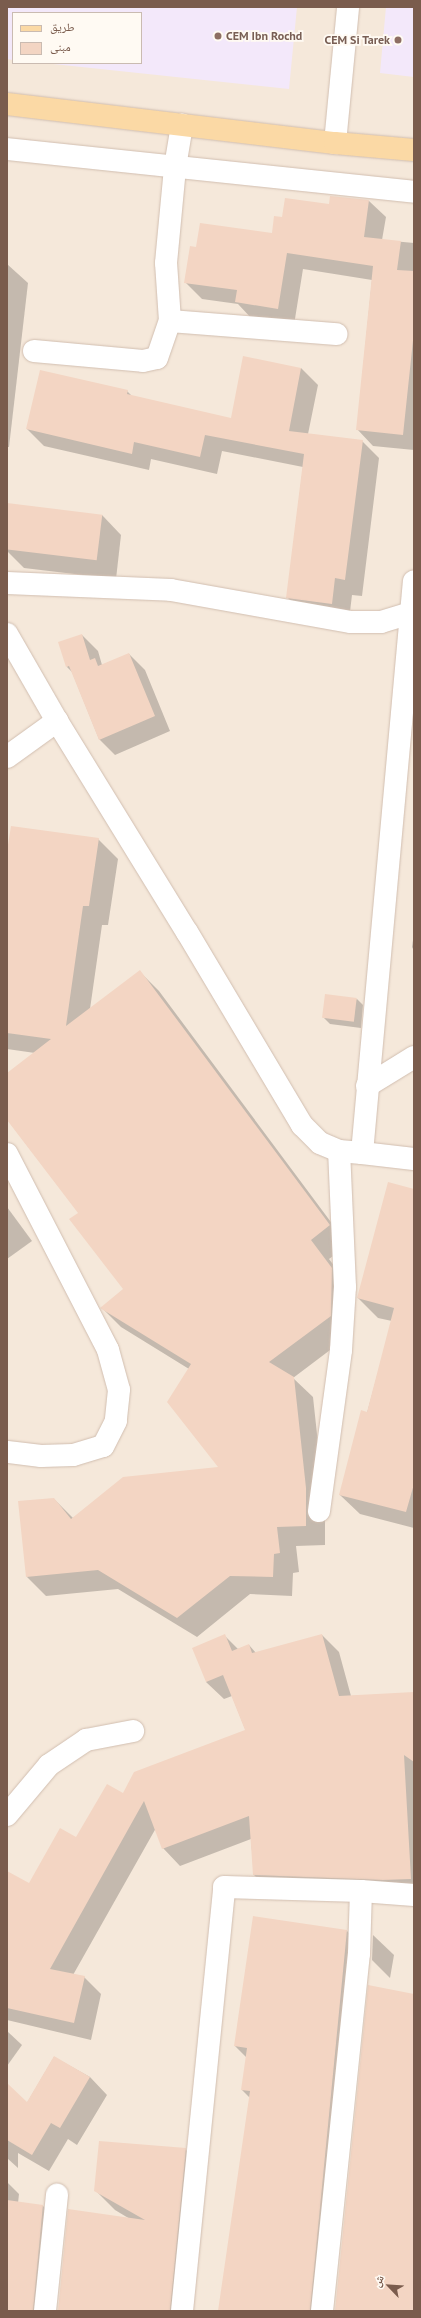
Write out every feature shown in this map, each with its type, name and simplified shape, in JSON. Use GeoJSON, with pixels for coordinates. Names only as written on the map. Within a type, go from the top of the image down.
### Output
{"type":"FeatureCollection","features":[{"type":"Feature","properties":{"kind":"main road"},"geometry":{"type":"LineString","coordinates":[[7,104],[336,143],[414,150]]}},
{"type":"Feature","properties":{"kind":"street"},"geometry":{"type":"LineString","coordinates":[[336,143],[348,7]]}},
{"type":"Feature","properties":{"kind":"street"},"geometry":{"type":"LineString","coordinates":[[34,352],[143,361],[157,358],[170,321],[166,263],[175,167],[182,125]]}},
{"type":"Feature","properties":{"kind":"street"},"geometry":{"type":"LineString","coordinates":[[7,149],[414,192]]}},
{"type":"Feature","properties":{"kind":"street"},"geometry":{"type":"LineString","coordinates":[[170,321],[336,334]]}},
{"type":"Feature","properties":{"kind":"street"},"geometry":{"type":"LineString","coordinates":[[362,1153],[414,581]]}},
{"type":"Feature","properties":{"kind":"street"},"geometry":{"type":"LineString","coordinates":[[7,583],[171,590],[351,622],[381,622],[410,613]]}},
{"type":"Feature","properties":{"kind":"street"},"geometry":{"type":"LineString","coordinates":[[7,634],[57,721],[187,932],[302,1125],[320,1143],[339,1151],[414,1159]]}},
{"type":"Feature","properties":{"kind":"street"},"geometry":{"type":"LineString","coordinates":[[7,757],[57,721]]}},
{"type":"Feature","properties":{"kind":"street"},"geometry":{"type":"LineString","coordinates":[[367,1086],[414,1057]]}},
{"type":"Feature","properties":{"kind":"street"},"geometry":{"type":"LineString","coordinates":[[319,1511],[342,1350],[345,1287],[339,1151]]}},
{"type":"Feature","properties":{"kind":"street"},"geometry":{"type":"LineString","coordinates":[[7,1154],[108,1350],[118,1390],[116,1421],[103,1446],[72,1455],[40,1456],[7,1452]]}},
{"type":"Feature","properties":{"kind":"street"},"geometry":{"type":"LineString","coordinates":[[7,1815],[49,1765],[86,1740],[133,1731]]}},
{"type":"Feature","properties":{"kind":"street"},"geometry":{"type":"LineString","coordinates":[[182,2311],[224,1887],[361,1891],[414,1895]]}},
{"type":"Feature","properties":{"kind":"street"},"geometry":{"type":"LineString","coordinates":[[322,2311],[359,1954],[361,1891]]}},
{"type":"Feature","properties":{"kind":"street"},"geometry":{"type":"LineString","coordinates":[[45,2311],[57,2195]]}},
{"type":"Feature","properties":{"kind":"shaded area"},"geometry":{"type":"Polygon","coordinates":[[[7,7],[414,7],[414,2311],[7,2311],[7,7]]]}},
{"type":"Feature","properties":{"kind":"shaded area","name":"CEM Ibn Rochd"},"geometry":{"type":"Polygon","coordinates":[[[7,7],[297,7],[289,89],[53,64],[142,64],[142,12],[12,12],[12,60],[7,59],[7,7]]]}},
{"type":"Feature","properties":{"kind":"shaded area","name":"CEM Si Tarek"},"geometry":{"type":"Polygon","coordinates":[[[386,7],[414,7],[414,77],[380,73],[386,7]]]}},
{"type":"Feature","properties":{"kind":"building"},"geometry":{"type":"Polygon","coordinates":[[[330,196],[369,200],[364,237],[401,241],[397,270],[414,271],[414,331],[403,435],[356,430],[373,266],[287,253],[278,309],[235,302],[237,290],[184,283],[190,246],[196,247],[200,223],[272,233],[274,216],[282,217],[285,198],[329,204],[330,196]]]}},
{"type":"Feature","properties":{"kind":"building"},"geometry":{"type":"Polygon","coordinates":[[[243,356],[301,368],[289,431],[363,440],[345,580],[335,578],[332,604],[286,598],[304,454],[205,435],[200,457],[134,442],[132,454],[26,429],[40,370],[128,390],[127,394],[231,418],[243,356]]]}},
{"type":"Feature","properties":{"kind":"building"},"geometry":{"type":"Polygon","coordinates":[[[7,503],[102,515],[97,560],[7,549],[7,503]]]}},
{"type":"Feature","properties":{"kind":"building"},"geometry":{"type":"Polygon","coordinates":[[[82,634],[90,660],[95,658],[98,666],[129,653],[155,716],[99,740],[69,666],[66,667],[58,642],[82,634]]]}},
{"type":"Feature","properties":{"kind":"building"},"geometry":{"type":"Polygon","coordinates":[[[11,826],[99,838],[89,906],[83,906],[66,1026],[140,970],[330,1225],[311,1240],[332,1268],[331,1316],[269,1362],[294,1377],[306,1488],[306,1526],[277,1527],[280,1553],[274,1554],[273,1577],[230,1576],[177,1618],[98,1570],[26,1577],[18,1501],[54,1498],[71,1519],[123,1477],[218,1467],[167,1402],[191,1364],[100,1308],[123,1289],[69,1219],[78,1213],[7,1120],[7,1073],[51,1039],[7,1033],[7,851],[11,826]]]}},
{"type":"Feature","properties":{"kind":"building"},"geometry":{"type":"Polygon","coordinates":[[[325,994],[357,998],[354,1022],[322,1018],[325,994]]]}},
{"type":"Feature","properties":{"kind":"building"},"geometry":{"type":"Polygon","coordinates":[[[388,1182],[414,1189],[414,1484],[406,1512],[339,1495],[361,1410],[367,1412],[394,1308],[357,1298],[388,1182]]]}},
{"type":"Feature","properties":{"kind":"building"},"geometry":{"type":"Polygon","coordinates":[[[225,1634],[232,1651],[249,1644],[252,1653],[322,1634],[339,1696],[414,1692],[414,1762],[404,1755],[411,1879],[383,1880],[253,1875],[249,1816],[162,1849],[144,1801],[50,1969],[85,1976],[74,2023],[7,2008],[7,1871],[29,1883],[60,1828],[76,1837],[107,1784],[123,1793],[134,1772],[245,1730],[223,1675],[206,1682],[192,1648],[225,1634]]]}},
{"type":"Feature","properties":{"kind":"building"},"geometry":{"type":"Polygon","coordinates":[[[253,1916],[347,1930],[310,2311],[218,2311],[250,2091],[241,2090],[247,2048],[234,2046],[253,1916]]]}},
{"type":"Feature","properties":{"kind":"building"},"geometry":{"type":"Polygon","coordinates":[[[368,1985],[414,1994],[414,2311],[335,2311],[368,1985]]]}},
{"type":"Feature","properties":{"kind":"building"},"geometry":{"type":"Polygon","coordinates":[[[54,2056],[90,2077],[60,2128],[51,2123],[32,2155],[7,2140],[7,2083],[27,2102],[54,2056]]]}},
{"type":"Feature","properties":{"kind":"building"},"geometry":{"type":"Polygon","coordinates":[[[99,2141],[186,2148],[170,2311],[58,2311],[68,2209],[145,2220],[94,2191],[99,2141]]]}},
{"type":"Feature","properties":{"kind":"building"},"geometry":{"type":"Polygon","coordinates":[[[7,2200],[43,2205],[33,2311],[7,2311],[7,2200]]]}},
{"type":"Feature","properties":{"kind":"place","name":"CEM Ibn Rochd"},"geometry":{"type":"Point","coordinates":[218,36]}},
{"type":"Feature","properties":{"kind":"place","name":"CEM Si Tarek"},"geometry":{"type":"Point","coordinates":[398,40]}}]}
